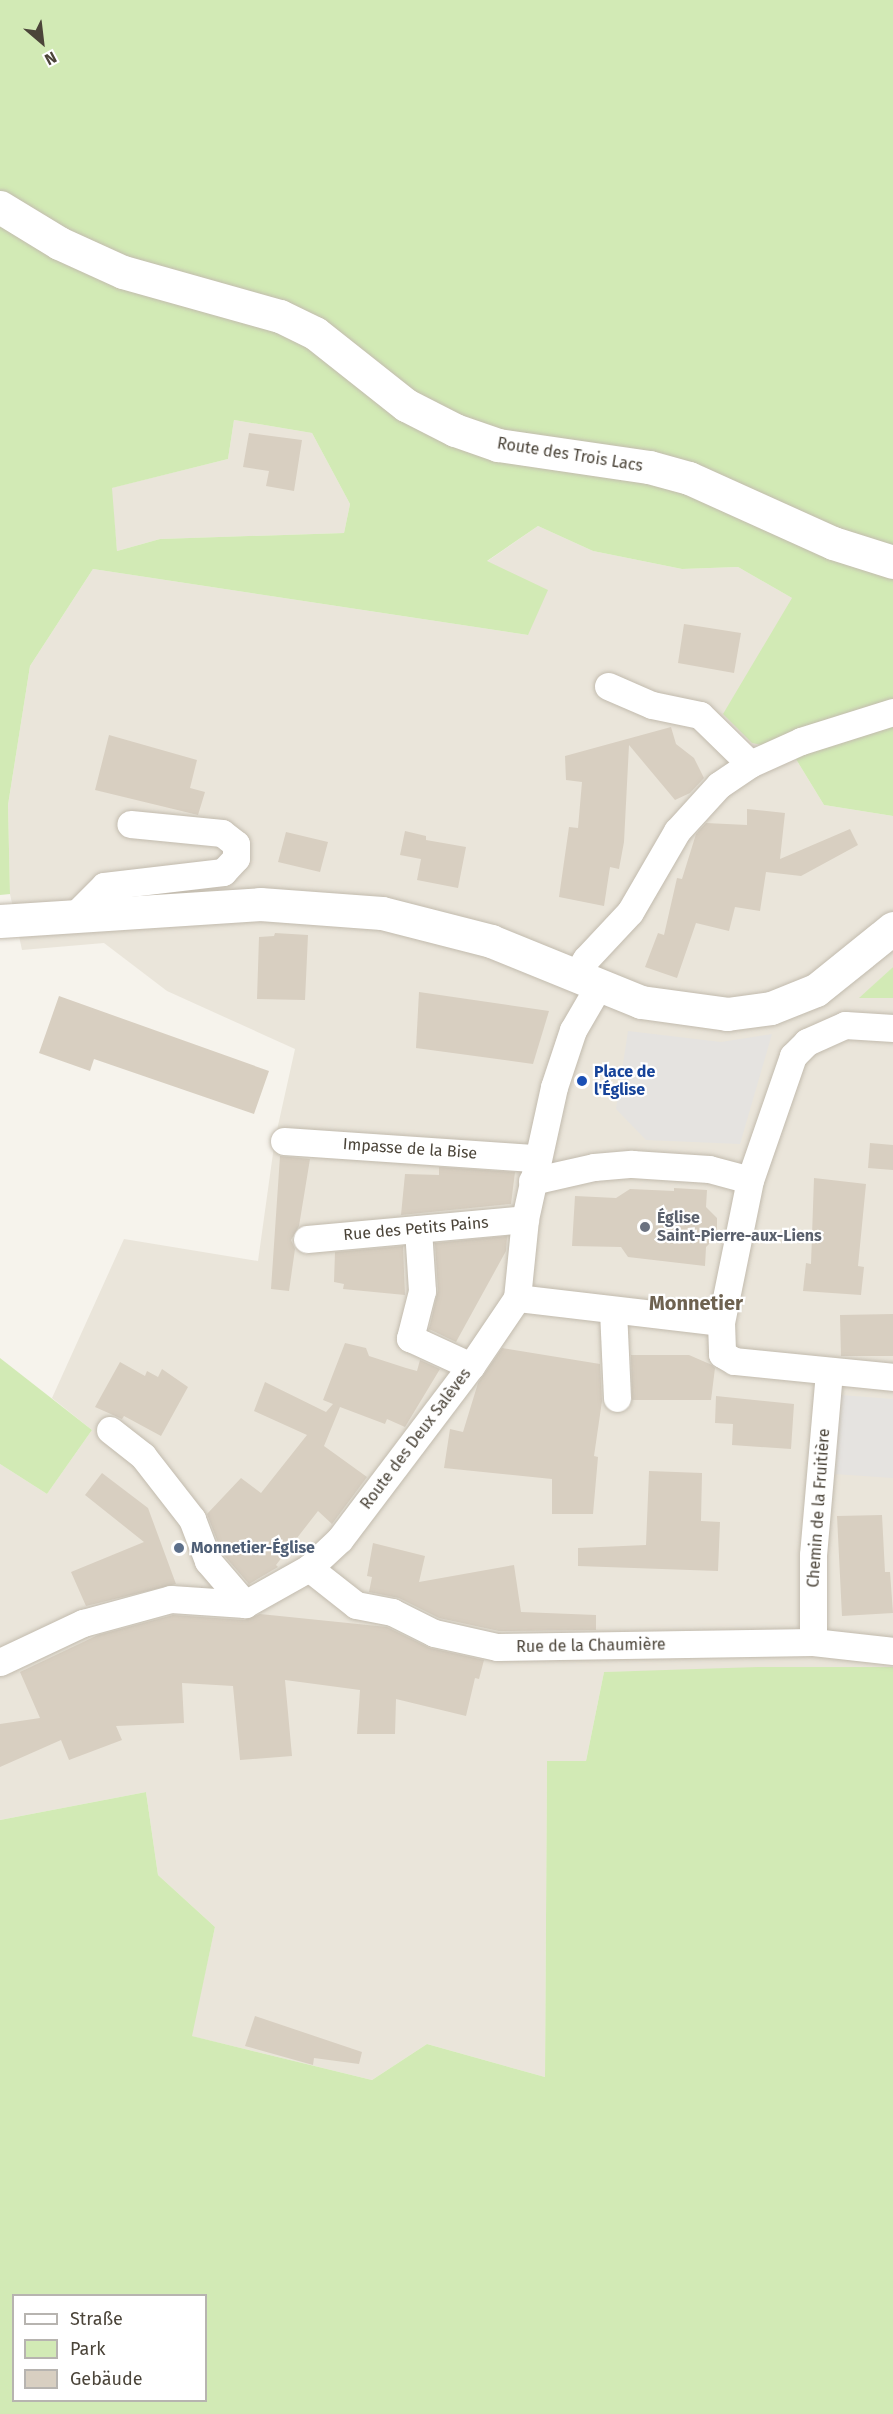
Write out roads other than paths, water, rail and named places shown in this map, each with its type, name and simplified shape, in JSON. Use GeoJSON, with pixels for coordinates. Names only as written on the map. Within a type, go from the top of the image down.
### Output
{"type":"FeatureCollection","features":[{"type":"Feature","properties":{"kind":"street","name":"Route des Trois Lacs"},"geometry":{"type":"LineString","coordinates":[[0,207],[59,243],[123,272],[280,316],[315,333],[406,405],[455,430],[498,445],[649,467],[689,478],[833,543],[893,562]]}},
{"type":"Feature","properties":{"kind":"street"},"geometry":{"type":"LineString","coordinates":[[608,686],[652,705],[700,715],[750,764]]}},
{"type":"Feature","properties":{"kind":"street","name":"Route des Deux Salèves"},"geometry":{"type":"LineString","coordinates":[[245,1604],[309,1568],[340,1539],[471,1366],[517,1298],[525,1219],[534,1169],[566,1048],[587,981],[586,959],[630,912],[677,831],[719,785],[750,764],[801,741],[893,712]]}},
{"type":"Feature","properties":{"kind":"street"},"geometry":{"type":"LineString","coordinates":[[75,915],[104,886],[223,872],[236,858],[236,844],[222,833],[130,824]]}},
{"type":"Feature","properties":{"kind":"street"},"geometry":{"type":"LineString","coordinates":[[0,921],[260,904],[382,913],[451,928],[641,1002],[700,1012],[752,1012],[795,1000],[843,971],[893,928]]}},
{"type":"Feature","properties":{"kind":"street"},"geometry":{"type":"LineString","coordinates":[[893,1028],[846,1025],[807,1041],[793,1056],[750,1180],[721,1322],[722,1354],[734,1362],[829,1373],[893,1377]]}},
{"type":"Feature","properties":{"kind":"street","name":"Impasse de la Bise"},"geometry":{"type":"LineString","coordinates":[[284,1140],[534,1169],[632,1164],[709,1169],[750,1180]]}},
{"type":"Feature","properties":{"kind":"street","name":"Rue des Petits Pains"},"geometry":{"type":"LineString","coordinates":[[307,1239],[525,1219]]}},
{"type":"Feature","properties":{"kind":"street"},"geometry":{"type":"LineString","coordinates":[[418,1229],[422,1292],[410,1338],[471,1366]]}},
{"type":"Feature","properties":{"kind":"street"},"geometry":{"type":"LineString","coordinates":[[517,1298],[721,1322]]}},
{"type":"Feature","properties":{"kind":"street"},"geometry":{"type":"LineString","coordinates":[[613,1310],[617,1398]]}},
{"type":"Feature","properties":{"kind":"street","name":"Chemin de la Fruitière"},"geometry":{"type":"LineString","coordinates":[[813,1642],[813,1555],[829,1373]]}},
{"type":"Feature","properties":{"kind":"street"},"geometry":{"type":"LineString","coordinates":[[110,1430],[143,1456],[192,1519],[208,1561],[245,1604]]}},
{"type":"Feature","properties":{"kind":"street","name":"Rue de la Chaumière"},"geometry":{"type":"LineString","coordinates":[[309,1568],[356,1605],[392,1612],[434,1633],[496,1647],[813,1642],[893,1651]]}},
{"type":"Feature","properties":{"kind":"street"},"geometry":{"type":"LineString","coordinates":[[0,1662],[83,1623],[171,1599],[245,1604]]}},
{"type":"Feature","properties":{"kind":"place","name":"Place de l'Église"},"geometry":{"type":"Point","coordinates":[582,1081]}},
{"type":"Feature","properties":{"kind":"place","name":"Église Saint-Pierre-aux-Liens"},"geometry":{"type":"Point","coordinates":[645,1227]}},
{"type":"Feature","properties":{"kind":"place","name":"Monnetier-Église"},"geometry":{"type":"Point","coordinates":[179,1548]}},
{"type":"Feature","properties":{"kind":"district","name":"Monnetier"},"geometry":{"type":"Point","coordinates":[696,1303]}}]}
